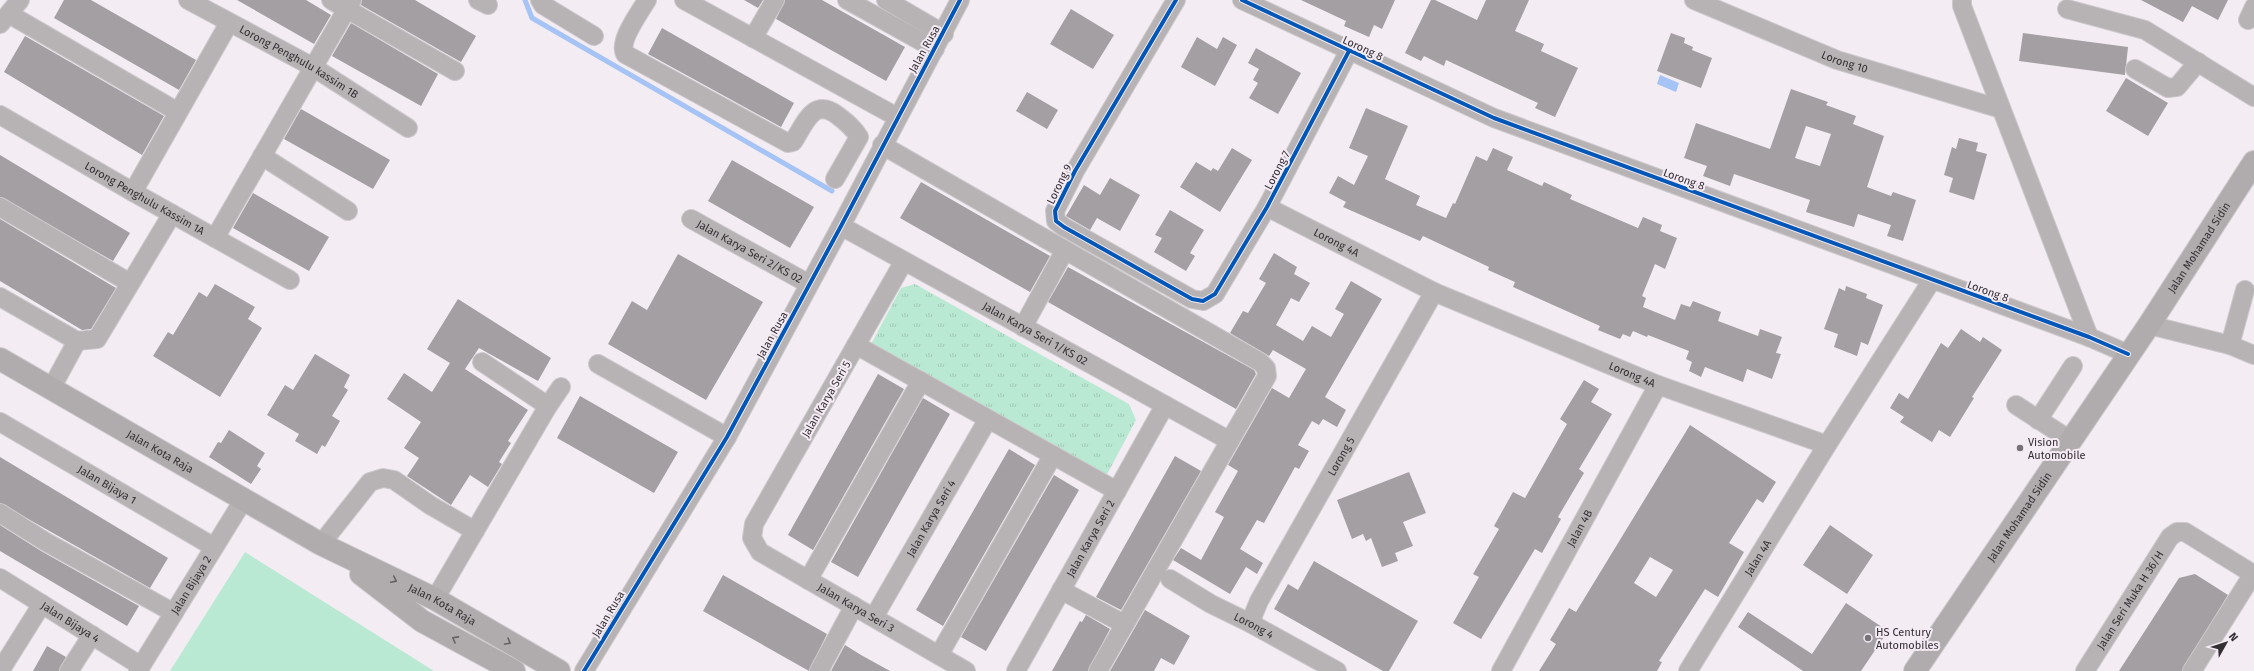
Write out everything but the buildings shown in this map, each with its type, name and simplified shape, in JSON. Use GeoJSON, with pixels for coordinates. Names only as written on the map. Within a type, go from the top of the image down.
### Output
{"type":"FeatureCollection","features":[{"type":"Feature","properties":{"kind":"main road","name":"Jalan Mohamad Sidin"},"geometry":{"type":"LineString","coordinates":[[1915,671],[2149,325],[2254,162]]}},
{"type":"Feature","properties":{"kind":"main road","name":"Jalan Kota Raja"},"geometry":{"type":"LineString","coordinates":[[0,359],[52,387],[321,544],[434,599],[559,671]]}},
{"type":"Feature","properties":{"kind":"main road","name":"Jalan Kota Raja"},"geometry":{"type":"LineString","coordinates":[[321,544],[422,621],[514,671]]}},
{"type":"Feature","properties":{"kind":"street"},"geometry":{"type":"LineString","coordinates":[[20,0],[4,19],[178,112]]}},
{"type":"Feature","properties":{"kind":"street","name":"Lorong Penghulu kassim 1B"},"geometry":{"type":"LineString","coordinates":[[188,0],[313,67],[408,128]]}},
{"type":"Feature","properties":{"kind":"street"},"geometry":{"type":"LineString","coordinates":[[540,0],[543,5],[594,36]]}},
{"type":"Feature","properties":{"kind":"street"},"geometry":{"type":"LineString","coordinates":[[647,0],[624,40],[622,49],[625,54],[788,144],[793,142],[813,112],[819,108],[828,108],[852,127],[859,137],[835,179]]}},
{"type":"Feature","properties":{"kind":"street"},"geometry":{"type":"LineString","coordinates":[[684,0],[897,117]]}},
{"type":"Feature","properties":{"kind":"street"},"geometry":{"type":"LineString","coordinates":[[753,38],[775,0]]}},
{"type":"Feature","properties":{"kind":"street"},"geometry":{"type":"LineString","coordinates":[[847,0],[939,41]]}},
{"type":"Feature","properties":{"kind":"street"},"geometry":{"type":"LineString","coordinates":[[886,0],[939,41]]}},
{"type":"Feature","properties":{"kind":"street","name":"Jalan Rusa"},"geometry":{"type":"LineString","coordinates":[[584,671],[726,436],[810,284],[960,0]]}},
{"type":"Feature","properties":{"kind":"street","name":"Lorong 9"},"geometry":{"type":"LineString","coordinates":[[1176,0],[1075,171],[1055,211],[1056,220],[1064,227],[1192,299],[1203,301],[1215,294]]}},
{"type":"Feature","properties":{"kind":"street","name":"Lorong 8"},"geometry":{"type":"LineString","coordinates":[[1242,0],[1494,118],[2089,338],[2128,354]]}},
{"type":"Feature","properties":{"kind":"street","name":"Lorong 10"},"geometry":{"type":"LineString","coordinates":[[1694,0],[1837,60],[2002,109]]}},
{"type":"Feature","properties":{"kind":"street"},"geometry":{"type":"LineString","coordinates":[[1962,0],[1962,6],[2089,338]]}},
{"type":"Feature","properties":{"kind":"street"},"geometry":{"type":"LineString","coordinates":[[215,238],[313,67],[343,3],[455,71]]}},
{"type":"Feature","properties":{"kind":"street"},"geometry":{"type":"LineString","coordinates":[[2067,9],[2146,30],[2254,97]]}},
{"type":"Feature","properties":{"kind":"street"},"geometry":{"type":"LineString","coordinates":[[133,192],[229,23]]}},
{"type":"Feature","properties":{"kind":"street","name":"Lorong 7"},"geometry":{"type":"LineString","coordinates":[[1215,294],[1267,207],[1349,51]]}},
{"type":"Feature","properties":{"kind":"street"},"geometry":{"type":"LineString","coordinates":[[2135,69],[2168,88],[2177,87],[2198,62]]}},
{"type":"Feature","properties":{"kind":"street","name":"Lorong Penghulu Kassim 1A"},"geometry":{"type":"LineString","coordinates":[[0,114],[133,192],[290,280]]}},
{"type":"Feature","properties":{"kind":"street"},"geometry":{"type":"LineString","coordinates":[[852,149],[878,153],[1065,250],[1260,362],[1266,368],[1267,376],[1098,671]]}},
{"type":"Feature","properties":{"kind":"street"},"geometry":{"type":"LineString","coordinates":[[262,156],[348,211]]}},
{"type":"Feature","properties":{"kind":"street"},"geometry":{"type":"LineString","coordinates":[[0,207],[130,284]]}},
{"type":"Feature","properties":{"kind":"street","name":"Lorong 4A"},"geometry":{"type":"LineString","coordinates":[[1267,207],[1434,292],[1658,385],[1826,445]]}},
{"type":"Feature","properties":{"kind":"street"},"geometry":{"type":"LineString","coordinates":[[0,297],[77,341],[97,339],[172,214]]}},
{"type":"Feature","properties":{"kind":"street","name":"Jalan Karya Seri 2/KS 02"},"geometry":{"type":"LineString","coordinates":[[691,219],[810,284]]}},
{"type":"Feature","properties":{"kind":"street","name":"Jalan Karya Seri 1/KS 02"},"geometry":{"type":"LineString","coordinates":[[841,226],[1230,441]]}},
{"type":"Feature","properties":{"kind":"street"},"geometry":{"type":"LineString","coordinates":[[1023,327],[1065,250]]}},
{"type":"Feature","properties":{"kind":"street","name":"Jalan Karya Seri 5"},"geometry":{"type":"LineString","coordinates":[[752,538],[754,524],[904,261]]}},
{"type":"Feature","properties":{"kind":"street"},"geometry":{"type":"LineString","coordinates":[[1826,445],[1932,280]]}},
{"type":"Feature","properties":{"kind":"street"},"geometry":{"type":"LineString","coordinates":[[2230,345],[2245,290]]}},
{"type":"Feature","properties":{"kind":"street","name":"Lorong 5"},"geometry":{"type":"LineString","coordinates":[[1250,623],[1259,601],[1434,292]]}},
{"type":"Feature","properties":{"kind":"street"},"geometry":{"type":"LineString","coordinates":[[2149,325],[2230,345],[2254,355]]}},
{"type":"Feature","properties":{"kind":"street"},"geometry":{"type":"LineString","coordinates":[[52,387],[77,341]]}},
{"type":"Feature","properties":{"kind":"street"},"geometry":{"type":"LineString","coordinates":[[856,345],[1117,491]]}},
{"type":"Feature","properties":{"kind":"street"},"geometry":{"type":"LineString","coordinates":[[482,362],[548,406]]}},
{"type":"Feature","properties":{"kind":"street"},"geometry":{"type":"LineString","coordinates":[[598,364],[726,436]]}},
{"type":"Feature","properties":{"kind":"street"},"geometry":{"type":"LineString","coordinates":[[2038,420],[2073,366]]}},
{"type":"Feature","properties":{"kind":"street"},"geometry":{"type":"LineString","coordinates":[[808,580],[921,381]]}},
{"type":"Feature","properties":{"kind":"street","name":"Jalan 4B"},"geometry":{"type":"LineString","coordinates":[[1501,671],[1658,385]]}},
{"type":"Feature","properties":{"kind":"street"},"geometry":{"type":"LineString","coordinates":[[434,599],[548,406],[561,387]]}},
{"type":"Feature","properties":{"kind":"street","name":"Jalan Karya Seri 2"},"geometry":{"type":"LineString","coordinates":[[1016,671],[1165,405]]}},
{"type":"Feature","properties":{"kind":"street"},"geometry":{"type":"LineString","coordinates":[[2016,405],[2070,440]]}},
{"type":"Feature","properties":{"kind":"street","name":"Jalan Karya Seri 4"},"geometry":{"type":"LineString","coordinates":[[874,617],[988,419]]}},
{"type":"Feature","properties":{"kind":"street","name":"Jalan Bijaya 1"},"geometry":{"type":"LineString","coordinates":[[0,422],[214,547]]}},
{"type":"Feature","properties":{"kind":"street","name":"Jalan 4A"},"geometry":{"type":"LineString","coordinates":[[1688,671],[1826,445]]}},
{"type":"Feature","properties":{"kind":"street"},"geometry":{"type":"LineString","coordinates":[[939,655],[1053,455]]}},
{"type":"Feature","properties":{"kind":"street"},"geometry":{"type":"LineString","coordinates":[[321,544],[370,482],[383,478],[401,484],[430,505],[475,531]]}},
{"type":"Feature","properties":{"kind":"street","name":"Jalan Bijaya 2"},"geometry":{"type":"LineString","coordinates":[[140,669],[244,499]]}},
{"type":"Feature","properties":{"kind":"street"},"geometry":{"type":"LineString","coordinates":[[0,513],[46,542],[174,613]]}},
{"type":"Feature","properties":{"kind":"street","name":"Jalan Seri Muka H 36/H"},"geometry":{"type":"LineString","coordinates":[[2085,671],[2170,537],[2177,532],[2185,532],[2253,574],[2192,671]]}},
{"type":"Feature","properties":{"kind":"street","name":"Jalan Karya Seri 3"},"geometry":{"type":"LineString","coordinates":[[752,538],[760,552],[966,671]]}},
{"type":"Feature","properties":{"kind":"street","name":"Jalan Bijaya 4"},"geometry":{"type":"LineString","coordinates":[[0,578],[92,635],[140,669]]}},
{"type":"Feature","properties":{"kind":"street","name":"Lorong 4"},"geometry":{"type":"LineString","coordinates":[[1170,579],[1211,604],[1250,623],[1337,671]]}},
{"type":"Feature","properties":{"kind":"street"},"geometry":{"type":"LineString","coordinates":[[1062,590],[1124,624]]}},
{"type":"Feature","properties":{"kind":"street"},"geometry":{"type":"LineString","coordinates":[[0,671],[42,604]]}},
{"type":"Feature","properties":{"kind":"street"},"geometry":{"type":"LineString","coordinates":[[819,671],[854,606]]}},
{"type":"Feature","properties":{"kind":"street"},"geometry":{"type":"LineString","coordinates":[[70,671],[92,635]]}},
{"type":"Feature","properties":{"kind":"green space"},"geometry":{"type":"Polygon","coordinates":[[[915,284],[1129,404],[1136,420],[1104,480],[870,346],[901,288],[915,284]]]}},
{"type":"Feature","properties":{"kind":"green space"},"geometry":{"type":"Polygon","coordinates":[[[245,552],[434,671],[170,671],[245,552]]]}},
{"type":"Feature","properties":{"kind":"water"},"geometry":{"type":"Polygon","coordinates":[[[1660,75],[1679,83],[1676,92],[1657,84],[1660,75]]]}},
{"type":"Feature","properties":{"kind":"waterway"},"geometry":{"type":"LineString","coordinates":[[525,0],[532,18],[832,191]]}},
{"type":"Feature","properties":{"kind":"cycle path"},"geometry":{"type":"LineString","coordinates":[[584,671],[727,437],[841,226],[960,0]]}},
{"type":"Feature","properties":{"kind":"cycle path"},"geometry":{"type":"LineString","coordinates":[[1176,0],[1075,171],[1055,211],[1056,221],[1064,227],[1192,299],[1203,301],[1215,294],[1267,207],[1349,51]]}},
{"type":"Feature","properties":{"kind":"cycle path"},"geometry":{"type":"LineString","coordinates":[[1242,0],[1494,118],[2089,337],[2128,354]]}},
{"type":"Feature","properties":{"kind":"place","name":"Vision Automobile"},"geometry":{"type":"Point","coordinates":[2020,448]}},
{"type":"Feature","properties":{"kind":"place","name":"HS Century Automobiles"},"geometry":{"type":"Point","coordinates":[1868,638]}}]}
